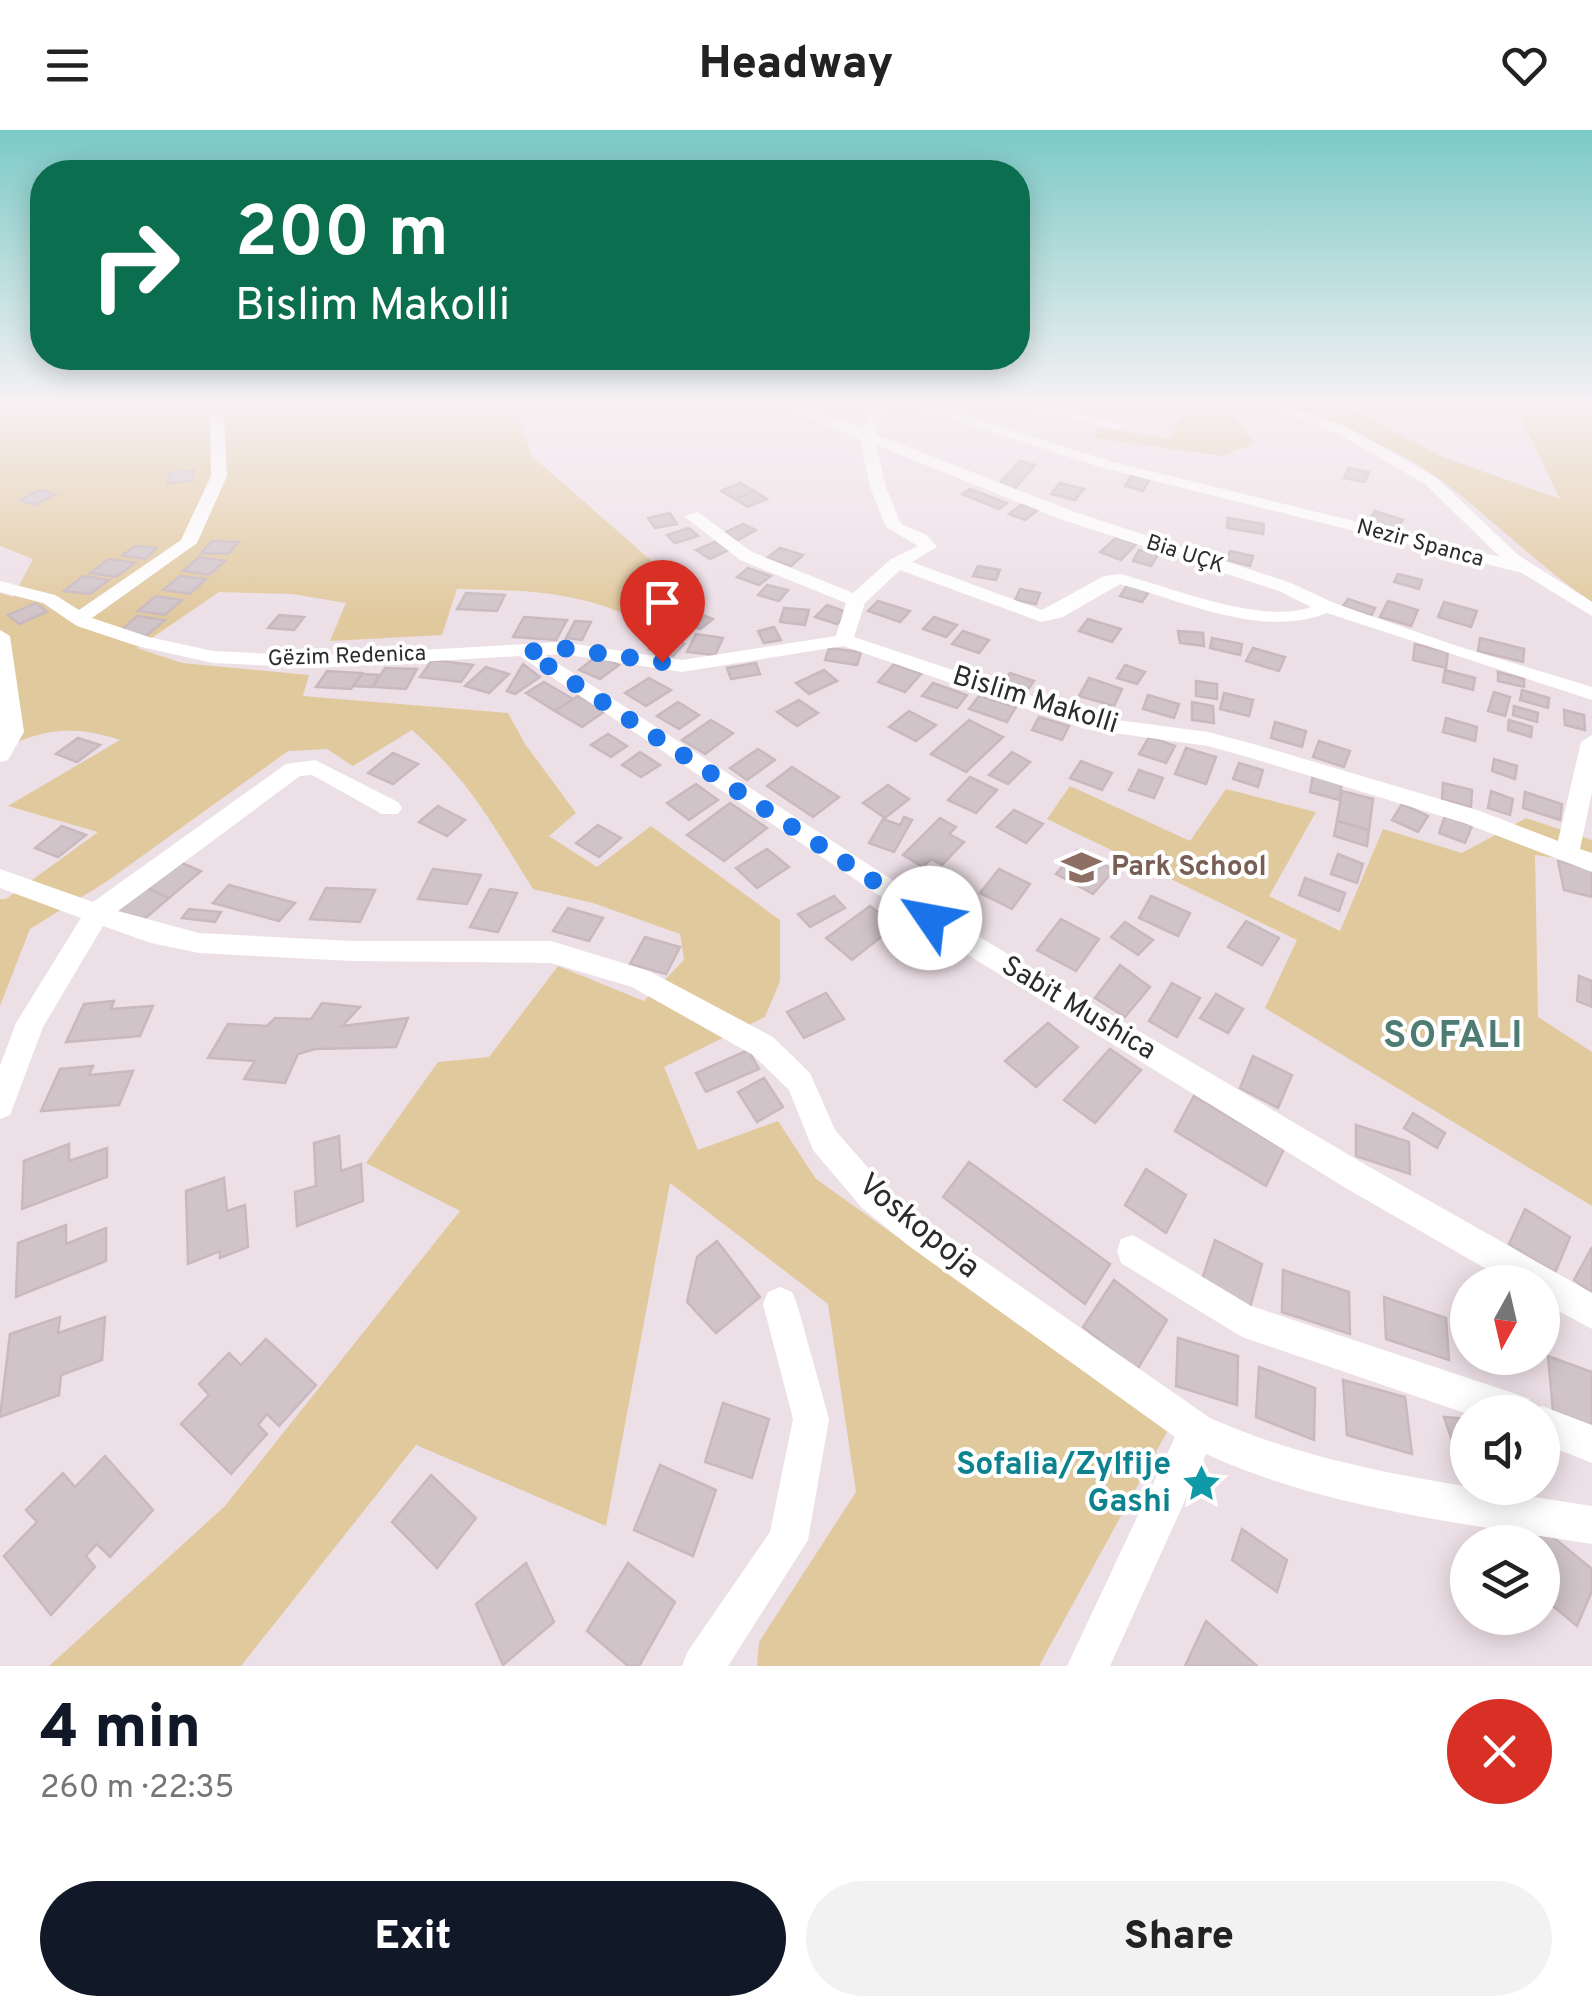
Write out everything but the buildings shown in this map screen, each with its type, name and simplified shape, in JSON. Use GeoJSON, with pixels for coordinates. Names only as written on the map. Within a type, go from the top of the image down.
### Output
{"type":"FeatureCollection","features":[{"type":"Feature","properties":{"kind":"street"},"geometry":{"type":"LineString","coordinates":[[80,619],[188,543],[218,475]]}},
{"type":"Feature","properties":{"kind":"street"},"geometry":{"type":"LineString","coordinates":[[844,640],[856,601],[897,564],[928,547],[921,539],[894,528],[875,475]]}},
{"type":"Feature","properties":{"kind":"street","name":"Bia UÇK"},"geometry":{"type":"LineString","coordinates":[[964,475],[1084,521],[1285,587],[1327,607],[1592,694]]}},
{"type":"Feature","properties":{"kind":"street","name":"Nezir Spanca"},"geometry":{"type":"LineString","coordinates":[[1147,475],[1526,570]]}},
{"type":"Feature","properties":{"kind":"street"},"geometry":{"type":"LineString","coordinates":[[1419,475],[1526,570],[1592,610]]}},
{"type":"Feature","properties":{"kind":"street"},"geometry":{"type":"LineString","coordinates":[[692,516],[746,556],[856,601]]}},
{"type":"Feature","properties":{"kind":"street"},"geometry":{"type":"LineString","coordinates":[[897,564],[1041,616],[1056,613],[1110,580],[1258,615],[1298,615],[1327,607]]}},
{"type":"Feature","properties":{"kind":"street","name":"Gëzim Redenica"},"geometry":{"type":"LineString","coordinates":[[0,586],[49,599],[80,619],[144,642],[213,658],[316,662],[527,652]]}},
{"type":"Feature","properties":{"kind":"street"},"geometry":{"type":"LineString","coordinates":[[0,636],[13,732],[0,755]]}},
{"type":"Feature","properties":{"kind":"street","name":"Bislim Makolli"},"geometry":{"type":"LineString","coordinates":[[527,652],[576,650],[682,666],[844,640],[1092,724],[1208,739],[1257,752],[1472,817],[1592,863]]}},
{"type":"Feature","properties":{"kind":"street","name":"Sabit Mushica"},"geometry":{"type":"LineString","coordinates":[[527,652],[982,951],[1355,1176],[1592,1312]]}},
{"type":"Feature","properties":{"kind":"street"},"geometry":{"type":"LineString","coordinates":[[1567,853],[1592,742]]}},
{"type":"Feature","properties":{"kind":"street"},"geometry":{"type":"LineString","coordinates":[[0,1106],[30,1023],[99,911],[294,769],[315,767],[390,808]]}},
{"type":"Feature","properties":{"kind":"street","name":"Voskopoja"},"geometry":{"type":"LineString","coordinates":[[0,878],[152,933],[199,943],[352,951],[551,952],[640,979],[764,1046],[800,1082],[824,1140],[873,1197],[920,1235],[1197,1431],[1257,1458],[1392,1492],[1592,1525]]}},
{"type":"Feature","properties":{"kind":"street"},"geometry":{"type":"LineString","coordinates":[[1134,1251],[1242,1320],[1465,1395]]}},
{"type":"Feature","properties":{"kind":"street"},"geometry":{"type":"LineString","coordinates":[[703,1666],[788,1540],[811,1419],[780,1304]]}},
{"type":"Feature","properties":{"kind":"street"},"geometry":{"type":"LineString","coordinates":[[1088,1666],[1197,1431]]}},
{"type":"Feature","properties":{"kind":"street"},"geometry":{"type":"LineString","coordinates":[[1560,1431],[1592,1444]]}},
{"type":"Feature","properties":{"kind":"street"},"geometry":{"type":"LineString","coordinates":[[677,1666],[694,1666]]}},
{"type":"Feature","properties":{"kind":"shaded area"},"geometry":{"type":"Polygon","coordinates":[[[0,475],[553,475],[661,569],[685,597],[638,620],[572,598],[457,589],[442,635],[330,641],[346,603],[292,594],[219,592],[137,648],[182,663],[309,675],[303,696],[508,713],[525,744],[576,813],[549,836],[597,867],[651,826],[780,920],[780,981],[765,1017],[664,1067],[698,1150],[778,1121],[816,1179],[1168,1430],[1039,1666],[757,1666],[759,1642],[856,1492],[828,1304],[670,1183],[606,1526],[416,1445],[241,1666],[49,1666],[225,1506],[460,1211],[366,1163],[438,1062],[489,1057],[558,966],[644,1001],[684,960],[680,934],[593,903],[533,889],[465,786],[412,730],[353,766],[327,749],[288,751],[106,882],[30,929],[0,1006],[0,899],[6,899],[98,832],[8,806],[120,740],[88,732],[58,731],[30,737],[0,751],[0,593],[13,597],[33,559],[0,546],[0,475]]]}},
{"type":"Feature","properties":{"kind":"shaded area"},"geometry":{"type":"Polygon","coordinates":[[[1432,475],[1492,475],[1560,499],[1548,475],[1592,475],[1592,602],[1553,573],[1432,475]]]}},
{"type":"Feature","properties":{"kind":"shaded area"},"geometry":{"type":"Polygon","coordinates":[[[1070,786],[1190,841],[1226,789],[1316,812],[1269,896],[1340,931],[1383,829],[1462,853],[1526,818],[1592,840],[1592,863],[1535,855],[1538,1017],[1592,1052],[1592,1206],[1265,1008],[1297,940],[1047,819],[1070,786]]]}},
{"type":"Feature","properties":{"kind":"place","name":"Park School"},"geometry":{"type":"Point","coordinates":[1081,868]}},
{"type":"Feature","properties":{"kind":"place","name":"Sofalia/Zylfije Gashi"},"geometry":{"type":"Point","coordinates":[1201,1484]}},
{"type":"Feature","properties":{"kind":"district","name":"SOFALI"},"geometry":{"type":"Point","coordinates":[1454,1037]}},
{"type":"Feature","properties":{"kind":"route"},"geometry":{"type":"LineString","coordinates":[[662,662],[562,648],[527,652],[930,918]]}}]}
